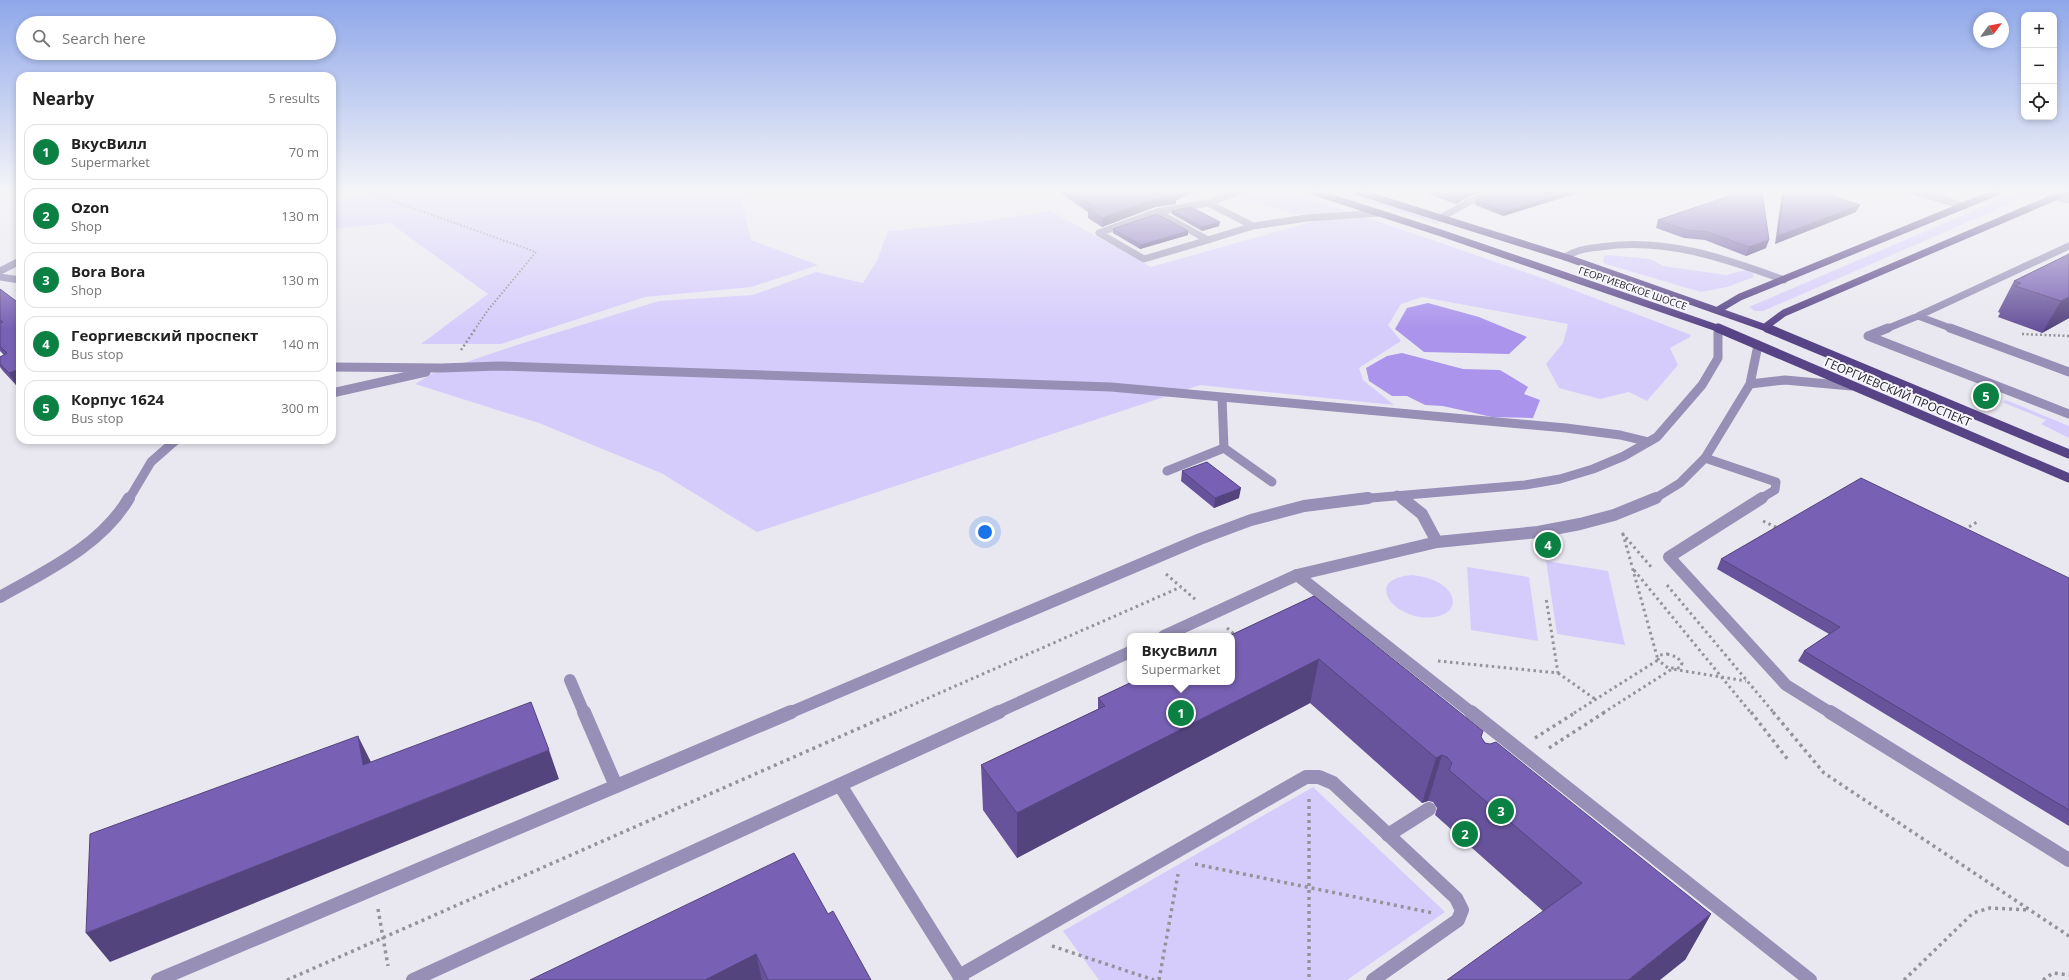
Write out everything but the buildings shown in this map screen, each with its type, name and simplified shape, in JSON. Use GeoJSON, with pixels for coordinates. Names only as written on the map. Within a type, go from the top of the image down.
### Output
{"type":"FeatureCollection","features":[{"type":"Feature","properties":{"kind":"main road","name":"ГЕОРГИЕВСКОЕ ШОССЕ"},"geometry":{"type":"LineString","coordinates":[[1452,238],[1718,328]]}},
{"type":"Feature","properties":{"kind":"main road","name":"ГЕОРГИЕВСКОЕ ШОССЕ"},"geometry":{"type":"LineString","coordinates":[[1503,238],[1565,257],[1718,310]]}},
{"type":"Feature","properties":{"kind":"main road"},"geometry":{"type":"LineString","coordinates":[[1718,328],[1715,318],[1718,310],[1740,297],[1887,238]]}},
{"type":"Feature","properties":{"kind":"main road"},"geometry":{"type":"LineString","coordinates":[[1762,336],[1784,314],[1961,238]]}},
{"type":"Feature","properties":{"kind":"main road","name":"ГЕОРГИЕВСКИЙ ПРОСПЕКТ"},"geometry":{"type":"LineString","coordinates":[[1718,310],[1762,336],[1857,387],[2069,478]]}},
{"type":"Feature","properties":{"kind":"main road","name":"ГЕОРГИЕВСКИЙ ПРОСПЕКТ"},"geometry":{"type":"LineString","coordinates":[[1718,328],[1762,336],[2069,454]]}},
{"type":"Feature","properties":{"kind":"street"},"geometry":{"type":"LineString","coordinates":[[1107,238],[1144,259],[1215,238]]}},
{"type":"Feature","properties":{"kind":"street"},"geometry":{"type":"LineString","coordinates":[[1204,238],[1208,240]]}},
{"type":"Feature","properties":{"kind":"street"},"geometry":{"type":"LineString","coordinates":[[1565,257],[1570,253],[1611,244],[1641,243],[1697,253],[1749,266],[1784,280]]}},
{"type":"Feature","properties":{"kind":"street"},"geometry":{"type":"LineString","coordinates":[[2069,246],[1918,316],[1868,336],[2069,414]]}},
{"type":"Feature","properties":{"kind":"street"},"geometry":{"type":"LineString","coordinates":[[0,271],[16,263]]}},
{"type":"Feature","properties":{"kind":"street"},"geometry":{"type":"LineString","coordinates":[[0,277],[16,279]]}},
{"type":"Feature","properties":{"kind":"street"},"geometry":{"type":"LineString","coordinates":[[1918,316],[2069,372]]}},
{"type":"Feature","properties":{"kind":"street"},"geometry":{"type":"LineString","coordinates":[[158,980],[1200,539],[1251,520],[1304,506],[1396,495],[1543,483],[1593,469],[1624,456],[1657,437],[1702,385],[1718,358],[1718,328]]}},
{"type":"Feature","properties":{"kind":"street"},"geometry":{"type":"LineString","coordinates":[[1171,633],[1297,575],[1437,542],[1538,532],[1580,524],[1614,515],[1652,501],[1680,483],[1697,468],[1705,458],[1750,384],[1762,336]]}},
{"type":"Feature","properties":{"kind":"street"},"geometry":{"type":"LineString","coordinates":[[336,367],[446,368],[499,366],[1111,387],[1566,428],[1620,435],[1649,442]]}},
{"type":"Feature","properties":{"kind":"street"},"geometry":{"type":"LineString","coordinates":[[336,392],[446,368]]}},
{"type":"Feature","properties":{"kind":"street"},"geometry":{"type":"LineString","coordinates":[[1750,384],[1784,380],[1802,380],[1857,387]]}},
{"type":"Feature","properties":{"kind":"street"},"geometry":{"type":"LineString","coordinates":[[1222,398],[1224,448]]}},
{"type":"Feature","properties":{"kind":"street"},"geometry":{"type":"LineString","coordinates":[[0,597],[56,565],[119,516],[151,462],[171,444]]}},
{"type":"Feature","properties":{"kind":"street"},"geometry":{"type":"LineString","coordinates":[[1166,471],[1224,448]]}},
{"type":"Feature","properties":{"kind":"street"},"geometry":{"type":"LineString","coordinates":[[1224,448],[1272,482]]}},
{"type":"Feature","properties":{"kind":"street"},"geometry":{"type":"LineString","coordinates":[[1705,458],[1776,482],[1774,490],[1668,557],[1786,684],[2069,860]]}},
{"type":"Feature","properties":{"kind":"street"},"geometry":{"type":"LineString","coordinates":[[1396,495],[1414,506],[1425,516],[1437,542]]}},
{"type":"Feature","properties":{"kind":"street"},"geometry":{"type":"LineString","coordinates":[[1297,575],[1515,756],[1810,980]]}},
{"type":"Feature","properties":{"kind":"street"},"geometry":{"type":"LineString","coordinates":[[413,980],[1127,653]]}},
{"type":"Feature","properties":{"kind":"street"},"geometry":{"type":"LineString","coordinates":[[570,680],[616,786]]}},
{"type":"Feature","properties":{"kind":"street"},"geometry":{"type":"LineString","coordinates":[[840,784],[961,978],[1026,938],[1177,857],[1306,777],[1319,777],[1333,784],[1388,834],[1456,898],[1462,910],[1458,920],[1373,980]]}},
{"type":"Feature","properties":{"kind":"street"},"geometry":{"type":"LineString","coordinates":[[1388,834],[1429,809]]}},
{"type":"Feature","properties":{"kind":"path"},"geometry":{"type":"LineString","coordinates":[[446,368],[488,310],[536,252],[496,238]]}},
{"type":"Feature","properties":{"kind":"path"},"geometry":{"type":"LineString","coordinates":[[1993,344],[2012,334],[2069,336]]}},
{"type":"Feature","properties":{"kind":"path"},"geometry":{"type":"LineString","coordinates":[[1743,510],[1784,532]]}},
{"type":"Feature","properties":{"kind":"path"},"geometry":{"type":"LineString","coordinates":[[1958,534],[1977,522]]}},
{"type":"Feature","properties":{"kind":"path"},"geometry":{"type":"LineString","coordinates":[[1657,574],[1622,533],[1658,660],[1664,666],[1672,670],[1747,681]]}},
{"type":"Feature","properties":{"kind":"path"},"geometry":{"type":"LineString","coordinates":[[1632,568],[1723,677],[1789,761]]}},
{"type":"Feature","properties":{"kind":"path"},"geometry":{"type":"LineString","coordinates":[[1165,573],[1199,603]]}},
{"type":"Feature","properties":{"kind":"path"},"geometry":{"type":"LineString","coordinates":[[1662,580],[1824,773],[2069,936]]}},
{"type":"Feature","properties":{"kind":"path"},"geometry":{"type":"LineString","coordinates":[[287,980],[1181,587]]}},
{"type":"Feature","properties":{"kind":"path"},"geometry":{"type":"LineString","coordinates":[[1546,598],[1558,673]]}},
{"type":"Feature","properties":{"kind":"path"},"geometry":{"type":"LineString","coordinates":[[1226,627],[1233,633]]}},
{"type":"Feature","properties":{"kind":"path"},"geometry":{"type":"LineString","coordinates":[[1531,741],[1658,660],[1660,655],[1667,654],[1676,657],[1682,663],[1680,668],[1672,670],[1543,751]]}},
{"type":"Feature","properties":{"kind":"path"},"geometry":{"type":"LineString","coordinates":[[1436,660],[1558,673],[1595,699]]}},
{"type":"Feature","properties":{"kind":"path"},"geometry":{"type":"LineString","coordinates":[[1309,980],[1309,798],[1319,777]]}},
{"type":"Feature","properties":{"kind":"path"},"geometry":{"type":"LineString","coordinates":[[1159,980],[1177,857],[1309,888],[1431,913],[1462,910]]}},
{"type":"Feature","properties":{"kind":"path"},"geometry":{"type":"LineString","coordinates":[[378,907],[388,966]]}},
{"type":"Feature","properties":{"kind":"path"},"geometry":{"type":"LineString","coordinates":[[1904,980],[1973,913],[1990,908],[2030,910]]}},
{"type":"Feature","properties":{"kind":"path"},"geometry":{"type":"LineString","coordinates":[[1026,938],[1154,980]]}},
{"type":"Feature","properties":{"kind":"path"},"geometry":{"type":"LineString","coordinates":[[2043,980],[2053,973],[2069,975]]}},
{"type":"Feature","properties":{"kind":"shaded area"},"geometry":{"type":"Polygon","coordinates":[[[410,238],[750,238],[751,240],[818,265],[751,287],[645,297],[501,344],[421,344],[488,294],[410,238]]]}},
{"type":"Feature","properties":{"kind":"shaded area"},"geometry":{"type":"Polygon","coordinates":[[[886,238],[1099,238],[1151,267],[1255,238],[1425,238],[1542,278],[1691,335],[1670,348],[1678,365],[1647,401],[1629,392],[1600,399],[1559,388],[1546,364],[1563,343],[1568,324],[1422,297],[1401,304],[1388,325],[1401,341],[1359,368],[1363,380],[1394,405],[1200,385],[757,532],[661,473],[539,423],[415,384],[431,374],[520,344],[659,301],[753,295],[816,272],[863,283],[877,261],[886,238]]]}},
{"type":"Feature","properties":{"kind":"shaded area"},"geometry":{"type":"Polygon","coordinates":[[[1910,238],[1932,238],[1763,311],[1755,311],[1749,307],[1910,238]]]}},
{"type":"Feature","properties":{"kind":"shaded area"},"geometry":{"type":"Polygon","coordinates":[[[1608,255],[1650,259],[1663,266],[1726,275],[1746,270],[1753,273],[1754,277],[1727,287],[1701,292],[1606,264],[1603,262],[1604,256],[1608,255]]]}},
{"type":"Feature","properties":{"kind":"shaded area"},"geometry":{"type":"Polygon","coordinates":[[[1428,303],[1479,317],[1527,337],[1509,354],[1424,352],[1395,329],[1407,308],[1428,303]]]}},
{"type":"Feature","properties":{"kind":"shaded area"},"geometry":{"type":"Polygon","coordinates":[[[1402,353],[1463,369],[1500,370],[1528,387],[1524,394],[1540,400],[1533,418],[1492,417],[1443,406],[1425,405],[1407,396],[1392,396],[1369,381],[1366,368],[1387,356],[1402,353]]]}},
{"type":"Feature","properties":{"kind":"shaded area"},"geometry":{"type":"Polygon","coordinates":[[[2006,400],[2069,426],[2069,438],[2041,424],[2046,420],[2002,402],[2006,400]]]}},
{"type":"Feature","properties":{"kind":"shaded area"},"geometry":{"type":"Polygon","coordinates":[[[1546,561],[1608,571],[1625,645],[1557,634],[1546,561]]]}},
{"type":"Feature","properties":{"kind":"shaded area"},"geometry":{"type":"Polygon","coordinates":[[[1467,567],[1529,577],[1538,641],[1471,630],[1467,567]]]}},
{"type":"Feature","properties":{"kind":"shaded area"},"geometry":{"type":"Polygon","coordinates":[[[1411,575],[1430,579],[1448,589],[1453,601],[1449,611],[1439,616],[1430,618],[1421,617],[1404,612],[1391,602],[1387,595],[1387,586],[1393,580],[1402,576],[1411,575]]]}},
{"type":"Feature","properties":{"kind":"shaded area"},"geometry":{"type":"Polygon","coordinates":[[[1313,787],[1445,912],[1347,980],[1099,980],[1063,931],[1313,787]]]}},
{"type":"Feature","properties":{"kind":"place","name":"Корпус 1624"},"geometry":{"type":"Point","coordinates":[1986,396]}},
{"type":"Feature","properties":{"kind":"place","name":"Георгиевский проспект"},"geometry":{"type":"Point","coordinates":[1548,545]}},
{"type":"Feature","properties":{"kind":"place","name":"ВкусВилл"},"geometry":{"type":"Point","coordinates":[1181,713]}},
{"type":"Feature","properties":{"kind":"place","name":"Bora Bora"},"geometry":{"type":"Point","coordinates":[1501,811]}},
{"type":"Feature","properties":{"kind":"place","name":"Ozon"},"geometry":{"type":"Point","coordinates":[1465,834]}}]}
